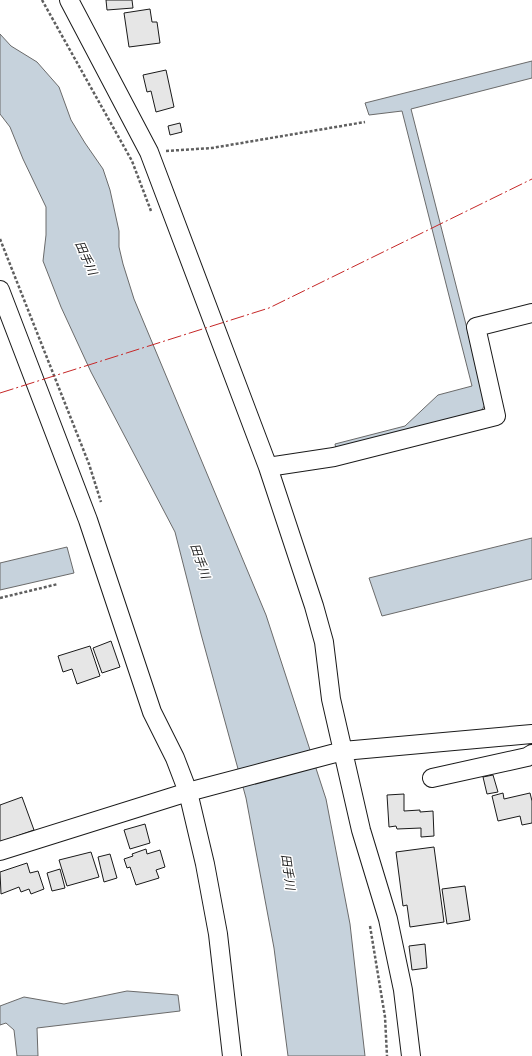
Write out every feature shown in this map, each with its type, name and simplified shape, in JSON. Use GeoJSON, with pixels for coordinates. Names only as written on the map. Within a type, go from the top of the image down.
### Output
{"type":"FeatureCollection","features":[{"type":"Feature","properties":{"kind":"street"},"geometry":{"type":"LineString","coordinates":[[69,0],[149,152],[268,468],[314,606],[324,642],[336,753],[388,919],[403,990],[411,1056]]}},
{"type":"Feature","properties":{"kind":"street"},"geometry":{"type":"LineString","coordinates":[[1,293],[88,520],[152,712],[174,758],[192,790],[218,934],[232,1056]]}},
{"type":"Feature","properties":{"kind":"street"},"geometry":{"type":"LineString","coordinates":[[268,468],[334,457],[496,416],[476,327],[532,313]]}},
{"type":"Feature","properties":{"kind":"street"},"geometry":{"type":"LineString","coordinates":[[0,851],[192,790],[336,753],[532,734]]}},
{"type":"Feature","properties":{"kind":"street"},"geometry":{"type":"LineString","coordinates":[[432,778],[527,757],[532,754]]}},
{"type":"Feature","properties":{"kind":"path"},"geometry":{"type":"LineString","coordinates":[[42,0],[132,161],[152,213]]}},
{"type":"Feature","properties":{"kind":"path"},"geometry":{"type":"LineString","coordinates":[[149,152],[212,148],[365,122]]}},
{"type":"Feature","properties":{"kind":"path"},"geometry":{"type":"LineString","coordinates":[[0,598],[58,584]]}},
{"type":"Feature","properties":{"kind":"path"},"geometry":{"type":"LineString","coordinates":[[370,924],[385,1017],[387,1056]]}},
{"type":"Feature","properties":{"kind":"water","name":"田手川"},"geometry":{"type":"Polygon","coordinates":[[[0,34],[11,46],[37,62],[59,87],[71,120],[103,169],[110,190],[119,231],[119,247],[123,264],[134,299],[266,615],[326,799],[350,924],[365,1056],[288,1056],[274,948],[246,798],[175,532],[91,372],[61,307],[43,261],[46,235],[46,207],[23,159],[10,127],[0,114],[0,34]]]}},
{"type":"Feature","properties":{"kind":"water"},"geometry":{"type":"Polygon","coordinates":[[[532,61],[532,78],[411,109],[486,403],[480,413],[336,449],[335,444],[405,426],[438,395],[472,386],[402,111],[369,115],[365,103],[532,61]]]}},
{"type":"Feature","properties":{"kind":"water"},"geometry":{"type":"Polygon","coordinates":[[[532,538],[532,579],[382,616],[369,578],[532,538]]]}},
{"type":"Feature","properties":{"kind":"water"},"geometry":{"type":"Polygon","coordinates":[[[67,547],[74,573],[0,590],[0,563],[67,547]]]}},
{"type":"Feature","properties":{"kind":"water"},"geometry":{"type":"Polygon","coordinates":[[[127,991],[178,995],[180,1011],[37,1028],[38,1056],[17,1056],[14,1030],[6,1023],[0,1025],[0,1006],[24,997],[64,1004],[127,991]]]}},
{"type":"Feature","properties":{"kind":"building"},"geometry":{"type":"Polygon","coordinates":[[[106,0],[132,0],[133,8],[107,10],[106,0]]]}},
{"type":"Feature","properties":{"kind":"building"},"geometry":{"type":"Polygon","coordinates":[[[150,9],[152,22],[157,22],[160,43],[129,47],[124,13],[150,9]]]}},
{"type":"Feature","properties":{"kind":"building"},"geometry":{"type":"Polygon","coordinates":[[[166,70],[174,107],[156,112],[151,91],[147,92],[143,75],[166,70]]]}},
{"type":"Feature","properties":{"kind":"building"},"geometry":{"type":"Polygon","coordinates":[[[180,123],[182,132],[170,135],[168,126],[180,123]]]}},
{"type":"Feature","properties":{"kind":"building"},"geometry":{"type":"Polygon","coordinates":[[[111,641],[120,667],[102,673],[93,648],[111,641]]]}},
{"type":"Feature","properties":{"kind":"building"},"geometry":{"type":"Polygon","coordinates":[[[90,646],[100,676],[77,684],[72,669],[63,672],[58,656],[90,646]]]}},
{"type":"Feature","properties":{"kind":"building"},"geometry":{"type":"Polygon","coordinates":[[[493,775],[498,792],[487,794],[483,777],[493,775]]]}},
{"type":"Feature","properties":{"kind":"building"},"geometry":{"type":"Polygon","coordinates":[[[503,793],[504,799],[530,793],[532,801],[532,823],[522,825],[520,816],[498,821],[492,796],[503,793]]]}},
{"type":"Feature","properties":{"kind":"building"},"geometry":{"type":"Polygon","coordinates":[[[404,794],[404,811],[433,811],[434,836],[421,837],[421,828],[397,829],[396,826],[389,827],[387,795],[404,794]]]}},
{"type":"Feature","properties":{"kind":"building"},"geometry":{"type":"Polygon","coordinates":[[[22,797],[34,830],[0,842],[0,805],[22,797]]]}},
{"type":"Feature","properties":{"kind":"building"},"geometry":{"type":"Polygon","coordinates":[[[145,824],[150,843],[130,849],[124,830],[145,824]]]}},
{"type":"Feature","properties":{"kind":"building"},"geometry":{"type":"Polygon","coordinates":[[[434,847],[444,922],[410,927],[407,905],[403,906],[396,852],[434,847]]]}},
{"type":"Feature","properties":{"kind":"building"},"geometry":{"type":"Polygon","coordinates":[[[146,849],[147,854],[160,850],[165,867],[156,870],[159,878],[136,885],[130,867],[127,868],[124,859],[133,856],[132,854],[146,849]]]}},
{"type":"Feature","properties":{"kind":"building"},"geometry":{"type":"Polygon","coordinates":[[[91,852],[99,877],[67,886],[59,860],[91,852]]]}},
{"type":"Feature","properties":{"kind":"building"},"geometry":{"type":"Polygon","coordinates":[[[110,854],[117,878],[104,882],[98,857],[110,854]]]}},
{"type":"Feature","properties":{"kind":"building"},"geometry":{"type":"Polygon","coordinates":[[[27,863],[30,873],[38,871],[44,889],[31,894],[29,889],[21,892],[19,887],[1,894],[0,872],[27,863]]]}},
{"type":"Feature","properties":{"kind":"building"},"geometry":{"type":"Polygon","coordinates":[[[60,869],[65,888],[52,891],[47,873],[60,869]]]}},
{"type":"Feature","properties":{"kind":"building"},"geometry":{"type":"Polygon","coordinates":[[[465,886],[470,920],[447,924],[442,889],[465,886]]]}},
{"type":"Feature","properties":{"kind":"building"},"geometry":{"type":"Polygon","coordinates":[[[425,944],[427,968],[412,970],[409,946],[425,944]]]}},
{"type":"Feature","properties":{"kind":"power"},"geometry":{"type":"LineString","coordinates":[[0,393],[269,308],[532,179]]}}]}
